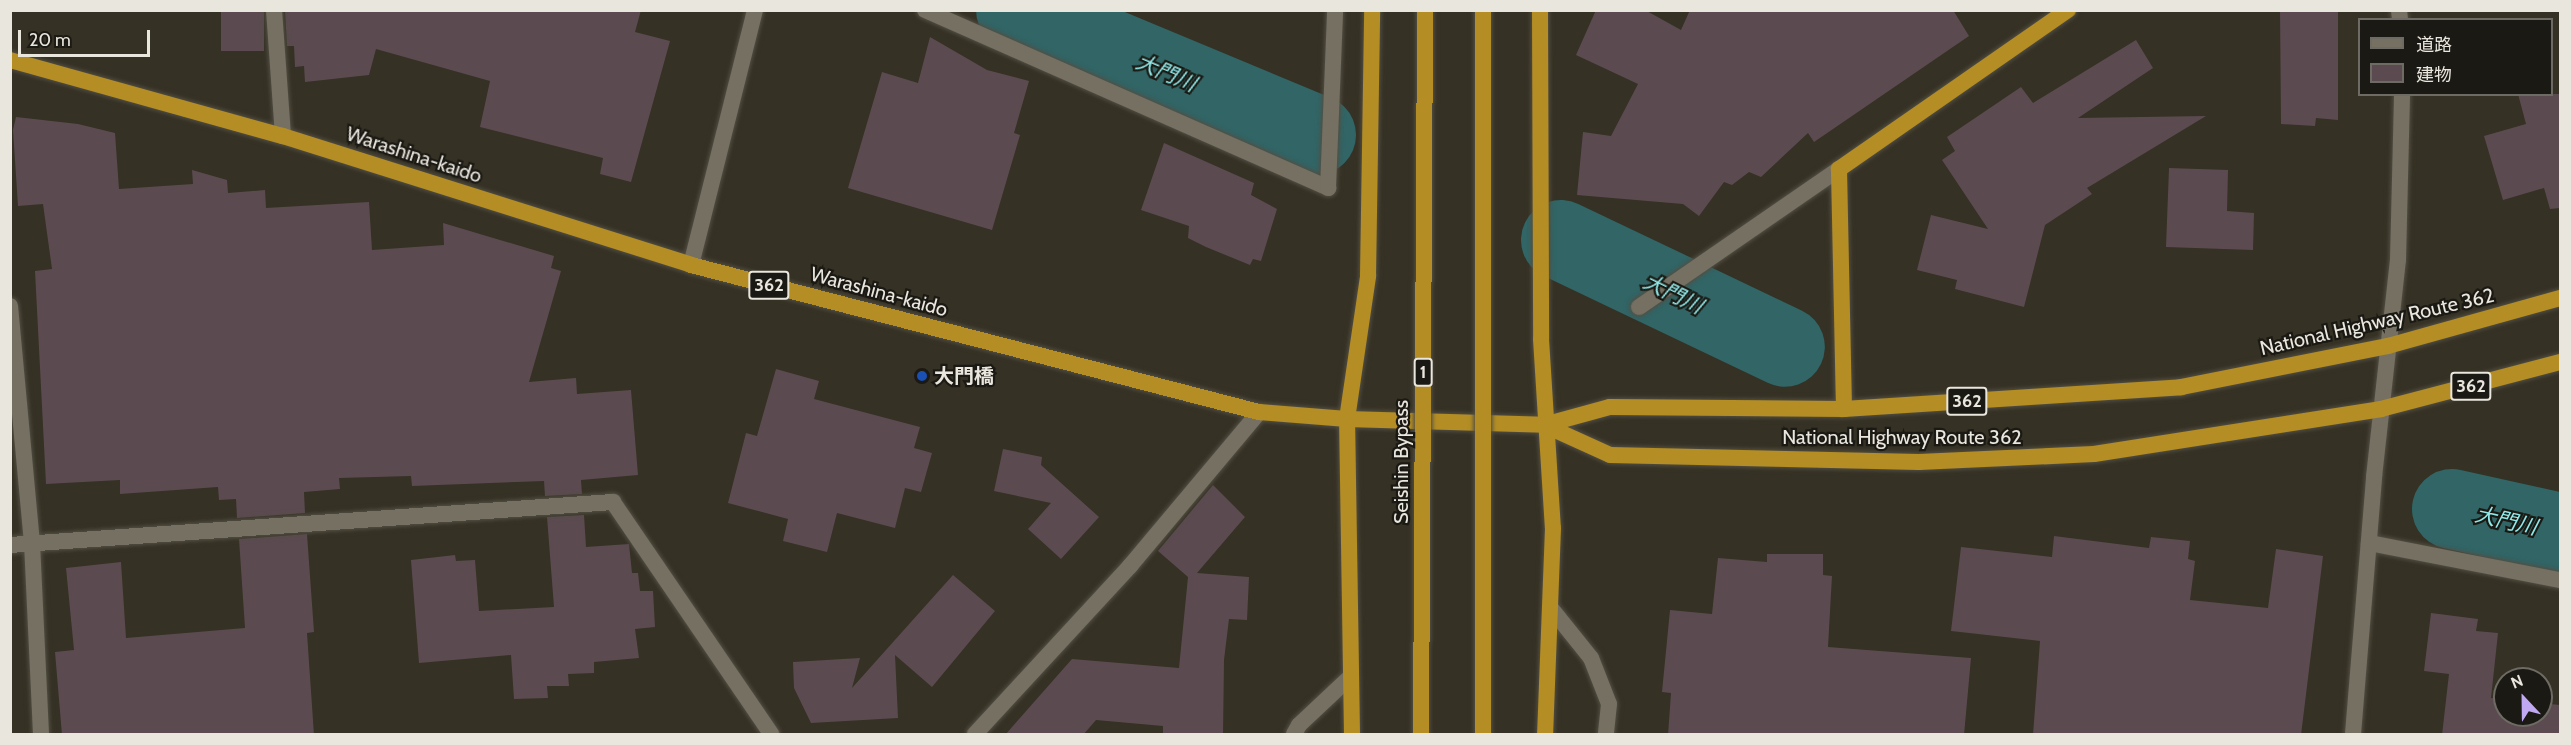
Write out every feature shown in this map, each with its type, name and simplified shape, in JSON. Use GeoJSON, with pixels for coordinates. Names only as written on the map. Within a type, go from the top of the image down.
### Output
{"type":"FeatureCollection","features":[{"type":"Feature","properties":{"kind":"highway"},"geometry":{"type":"LineString","coordinates":[[1352,735],[1349,678],[1347,419],[1368,276],[1372,10]]}},
{"type":"Feature","properties":{"kind":"highway","name":"Seishin Bypass"},"geometry":{"type":"LineString","coordinates":[[1420,735],[1425,10]]}},
{"type":"Feature","properties":{"kind":"highway"},"geometry":{"type":"LineString","coordinates":[[1483,735],[1484,10]]}},
{"type":"Feature","properties":{"kind":"highway"},"geometry":{"type":"LineString","coordinates":[[1540,10],[1544,425],[1552,528],[1545,735]]}},
{"type":"Feature","properties":{"kind":"highway"},"geometry":{"type":"LineString","coordinates":[[1839,169],[2068,10]]}},
{"type":"Feature","properties":{"kind":"highway","name":"Warashina-kaido"},"geometry":{"type":"LineString","coordinates":[[10,60],[283,136],[691,265],[1259,412],[1347,419],[1544,425]]}},
{"type":"Feature","properties":{"kind":"highway","name":"National Highway Route 362"},"geometry":{"type":"LineString","coordinates":[[1839,169],[1844,409]]}},
{"type":"Feature","properties":{"kind":"highway","name":"National Highway Route 362"},"geometry":{"type":"LineString","coordinates":[[1544,425],[1610,407],[1844,409],[2181,387],[2388,346],[2560,298]]}},
{"type":"Feature","properties":{"kind":"highway","name":"National Highway Route 362"},"geometry":{"type":"LineString","coordinates":[[1544,425],[1610,455],[1919,462],[2094,454],[2381,409],[2560,362]]}},
{"type":"Feature","properties":{"kind":"street"},"geometry":{"type":"LineString","coordinates":[[274,10],[283,136]]}},
{"type":"Feature","properties":{"kind":"street"},"geometry":{"type":"LineString","coordinates":[[691,265],[755,10]]}},
{"type":"Feature","properties":{"kind":"street"},"geometry":{"type":"LineString","coordinates":[[925,10],[1328,188],[1335,10]]}},
{"type":"Feature","properties":{"kind":"street"},"geometry":{"type":"LineString","coordinates":[[2353,735],[2381,409],[2398,260],[2402,96]]}},
{"type":"Feature","properties":{"kind":"street"},"geometry":{"type":"LineString","coordinates":[[1639,307],[1701,262],[1839,169]]}},
{"type":"Feature","properties":{"kind":"street"},"geometry":{"type":"LineString","coordinates":[[10,306],[32,543],[41,735]]}},
{"type":"Feature","properties":{"kind":"street"},"geometry":{"type":"LineString","coordinates":[[975,735],[1130,566],[1259,412]]}},
{"type":"Feature","properties":{"kind":"street"},"geometry":{"type":"LineString","coordinates":[[10,545],[613,502],[771,735]]}},
{"type":"Feature","properties":{"kind":"street"},"geometry":{"type":"LineString","coordinates":[[2369,543],[2560,580]]}},
{"type":"Feature","properties":{"kind":"street"},"geometry":{"type":"LineString","coordinates":[[1550,607],[1591,658],[1609,704],[1606,735]]}},
{"type":"Feature","properties":{"kind":"street"},"geometry":{"type":"LineString","coordinates":[[1294,735],[1299,725],[1349,678]]}},
{"type":"Feature","properties":{"kind":"building"},"geometry":{"type":"Polygon","coordinates":[[[221,10],[264,10],[264,51],[221,51],[221,10]]]}},
{"type":"Feature","properties":{"kind":"building"},"geometry":{"type":"Polygon","coordinates":[[[285,10],[641,10],[635,32],[670,41],[631,182],[600,174],[603,158],[480,127],[490,81],[376,49],[369,75],[305,82],[304,66],[295,67],[294,46],[287,46],[285,10]]]}},
{"type":"Feature","properties":{"kind":"building"},"geometry":{"type":"Polygon","coordinates":[[[1596,10],[1645,10],[1681,30],[1690,10],[1953,10],[1969,36],[1814,142],[1808,133],[1761,177],[1749,172],[1732,185],[1724,182],[1699,216],[1683,204],[1577,195],[1583,132],[1611,136],[1638,84],[1576,55],[1596,10]]]}},
{"type":"Feature","properties":{"kind":"building"},"geometry":{"type":"Polygon","coordinates":[[[2280,10],[2338,10],[2338,120],[2316,118],[2315,126],[2281,124],[2280,10]]]}},
{"type":"Feature","properties":{"kind":"building"},"geometry":{"type":"Polygon","coordinates":[[[930,37],[987,70],[1029,81],[1014,133],[1020,135],[992,230],[848,188],[882,72],[918,83],[930,37]]]}},
{"type":"Feature","properties":{"kind":"building"},"geometry":{"type":"Polygon","coordinates":[[[2136,40],[2153,68],[2078,118],[2206,116],[2087,188],[2092,194],[2045,225],[2024,307],[1955,289],[1957,280],[1917,270],[1931,215],[1988,229],[1942,160],[1955,151],[1947,137],[2021,87],[2033,103],[2136,40]]]}},
{"type":"Feature","properties":{"kind":"building"},"geometry":{"type":"Polygon","coordinates":[[[2560,94],[2560,208],[2550,209],[2544,188],[2503,200],[2484,136],[2526,124],[2519,96],[2560,94]]]}},
{"type":"Feature","properties":{"kind":"building"},"geometry":{"type":"Polygon","coordinates":[[[16,117],[78,124],[115,133],[119,189],[193,184],[192,170],[227,180],[228,193],[265,190],[266,208],[369,202],[372,250],[444,245],[443,223],[554,256],[551,268],[561,271],[529,382],[576,378],[577,394],[631,390],[638,475],[581,480],[582,494],[545,496],[544,481],[412,486],[411,476],[339,478],[340,489],[304,492],[305,513],[237,518],[236,499],[219,500],[218,487],[120,494],[120,480],[46,484],[35,271],[52,269],[43,204],[18,206],[13,130],[16,117]]]}},
{"type":"Feature","properties":{"kind":"building"},"geometry":{"type":"Polygon","coordinates":[[[1164,143],[1254,183],[1251,195],[1277,209],[1261,261],[1253,259],[1250,265],[1206,247],[1188,238],[1189,226],[1141,210],[1164,143]]]}},
{"type":"Feature","properties":{"kind":"building"},"geometry":{"type":"Polygon","coordinates":[[[2169,168],[2228,170],[2227,211],[2254,213],[2253,250],[2166,247],[2169,168]]]}},
{"type":"Feature","properties":{"kind":"building"},"geometry":{"type":"Polygon","coordinates":[[[776,369],[819,381],[814,399],[920,427],[914,448],[932,453],[921,492],[905,488],[895,528],[837,513],[827,552],[783,541],[788,519],[728,503],[746,433],[757,436],[776,369]]]}},
{"type":"Feature","properties":{"kind":"building"},"geometry":{"type":"Polygon","coordinates":[[[1003,449],[1042,457],[1041,465],[1099,517],[1061,559],[1028,529],[1051,503],[994,491],[1003,449]]]}},
{"type":"Feature","properties":{"kind":"building"},"geometry":{"type":"Polygon","coordinates":[[[1213,485],[1245,517],[1197,573],[1249,577],[1247,620],[1229,619],[1224,660],[1223,735],[1163,735],[1163,726],[1096,720],[1083,735],[1005,735],[1072,659],[1179,668],[1188,577],[1158,551],[1213,485]]]}},
{"type":"Feature","properties":{"kind":"building"},"geometry":{"type":"Polygon","coordinates":[[[584,515],[586,547],[629,544],[632,573],[638,573],[640,591],[653,591],[655,627],[635,629],[639,658],[594,662],[594,673],[568,674],[569,686],[547,686],[548,698],[514,699],[511,655],[419,663],[411,560],[455,555],[456,561],[475,560],[479,611],[554,607],[547,517],[584,515]]]}},
{"type":"Feature","properties":{"kind":"building"},"geometry":{"type":"Polygon","coordinates":[[[307,534],[314,632],[307,633],[314,735],[62,735],[55,652],[74,650],[66,568],[121,562],[126,638],[245,628],[239,539],[307,534]]]}},
{"type":"Feature","properties":{"kind":"building"},"geometry":{"type":"Polygon","coordinates":[[[2054,536],[2149,548],[2151,537],[2190,541],[2188,559],[2195,561],[2190,600],[2268,608],[2276,549],[2323,556],[2301,735],[2033,735],[2040,641],[1951,631],[1961,547],[2052,557],[2054,536]]]}},
{"type":"Feature","properties":{"kind":"building"},"geometry":{"type":"Polygon","coordinates":[[[1767,554],[1823,554],[1823,575],[1832,576],[1828,647],[1971,658],[1964,735],[1668,735],[1671,693],[1662,692],[1670,610],[1712,614],[1718,558],[1767,562],[1767,554]]]}},
{"type":"Feature","properties":{"kind":"building"},"geometry":{"type":"Polygon","coordinates":[[[953,575],[995,611],[932,687],[895,655],[898,718],[811,723],[794,688],[793,662],[860,658],[852,688],[953,575]]]}},
{"type":"Feature","properties":{"kind":"building"},"geometry":{"type":"Polygon","coordinates":[[[2431,613],[2478,619],[2476,631],[2498,633],[2491,698],[2493,698],[2493,727],[2553,727],[2553,704],[2560,705],[2560,735],[2442,735],[2449,674],[2424,671],[2431,613]]]}},
{"type":"Feature","properties":{"kind":"waterway","name":"大門川"},"geometry":{"type":"LineString","coordinates":[[1016,10],[1316,135]]}},
{"type":"Feature","properties":{"kind":"waterway","name":"大門川"},"geometry":{"type":"LineString","coordinates":[[1561,240],[1785,347]]}},
{"type":"Feature","properties":{"kind":"waterway","name":"大門川"},"geometry":{"type":"LineString","coordinates":[[2452,509],[2560,533]]}},
{"type":"Feature","properties":{"kind":"place","name":"大門橋"},"geometry":{"type":"Point","coordinates":[922,376]}}]}
